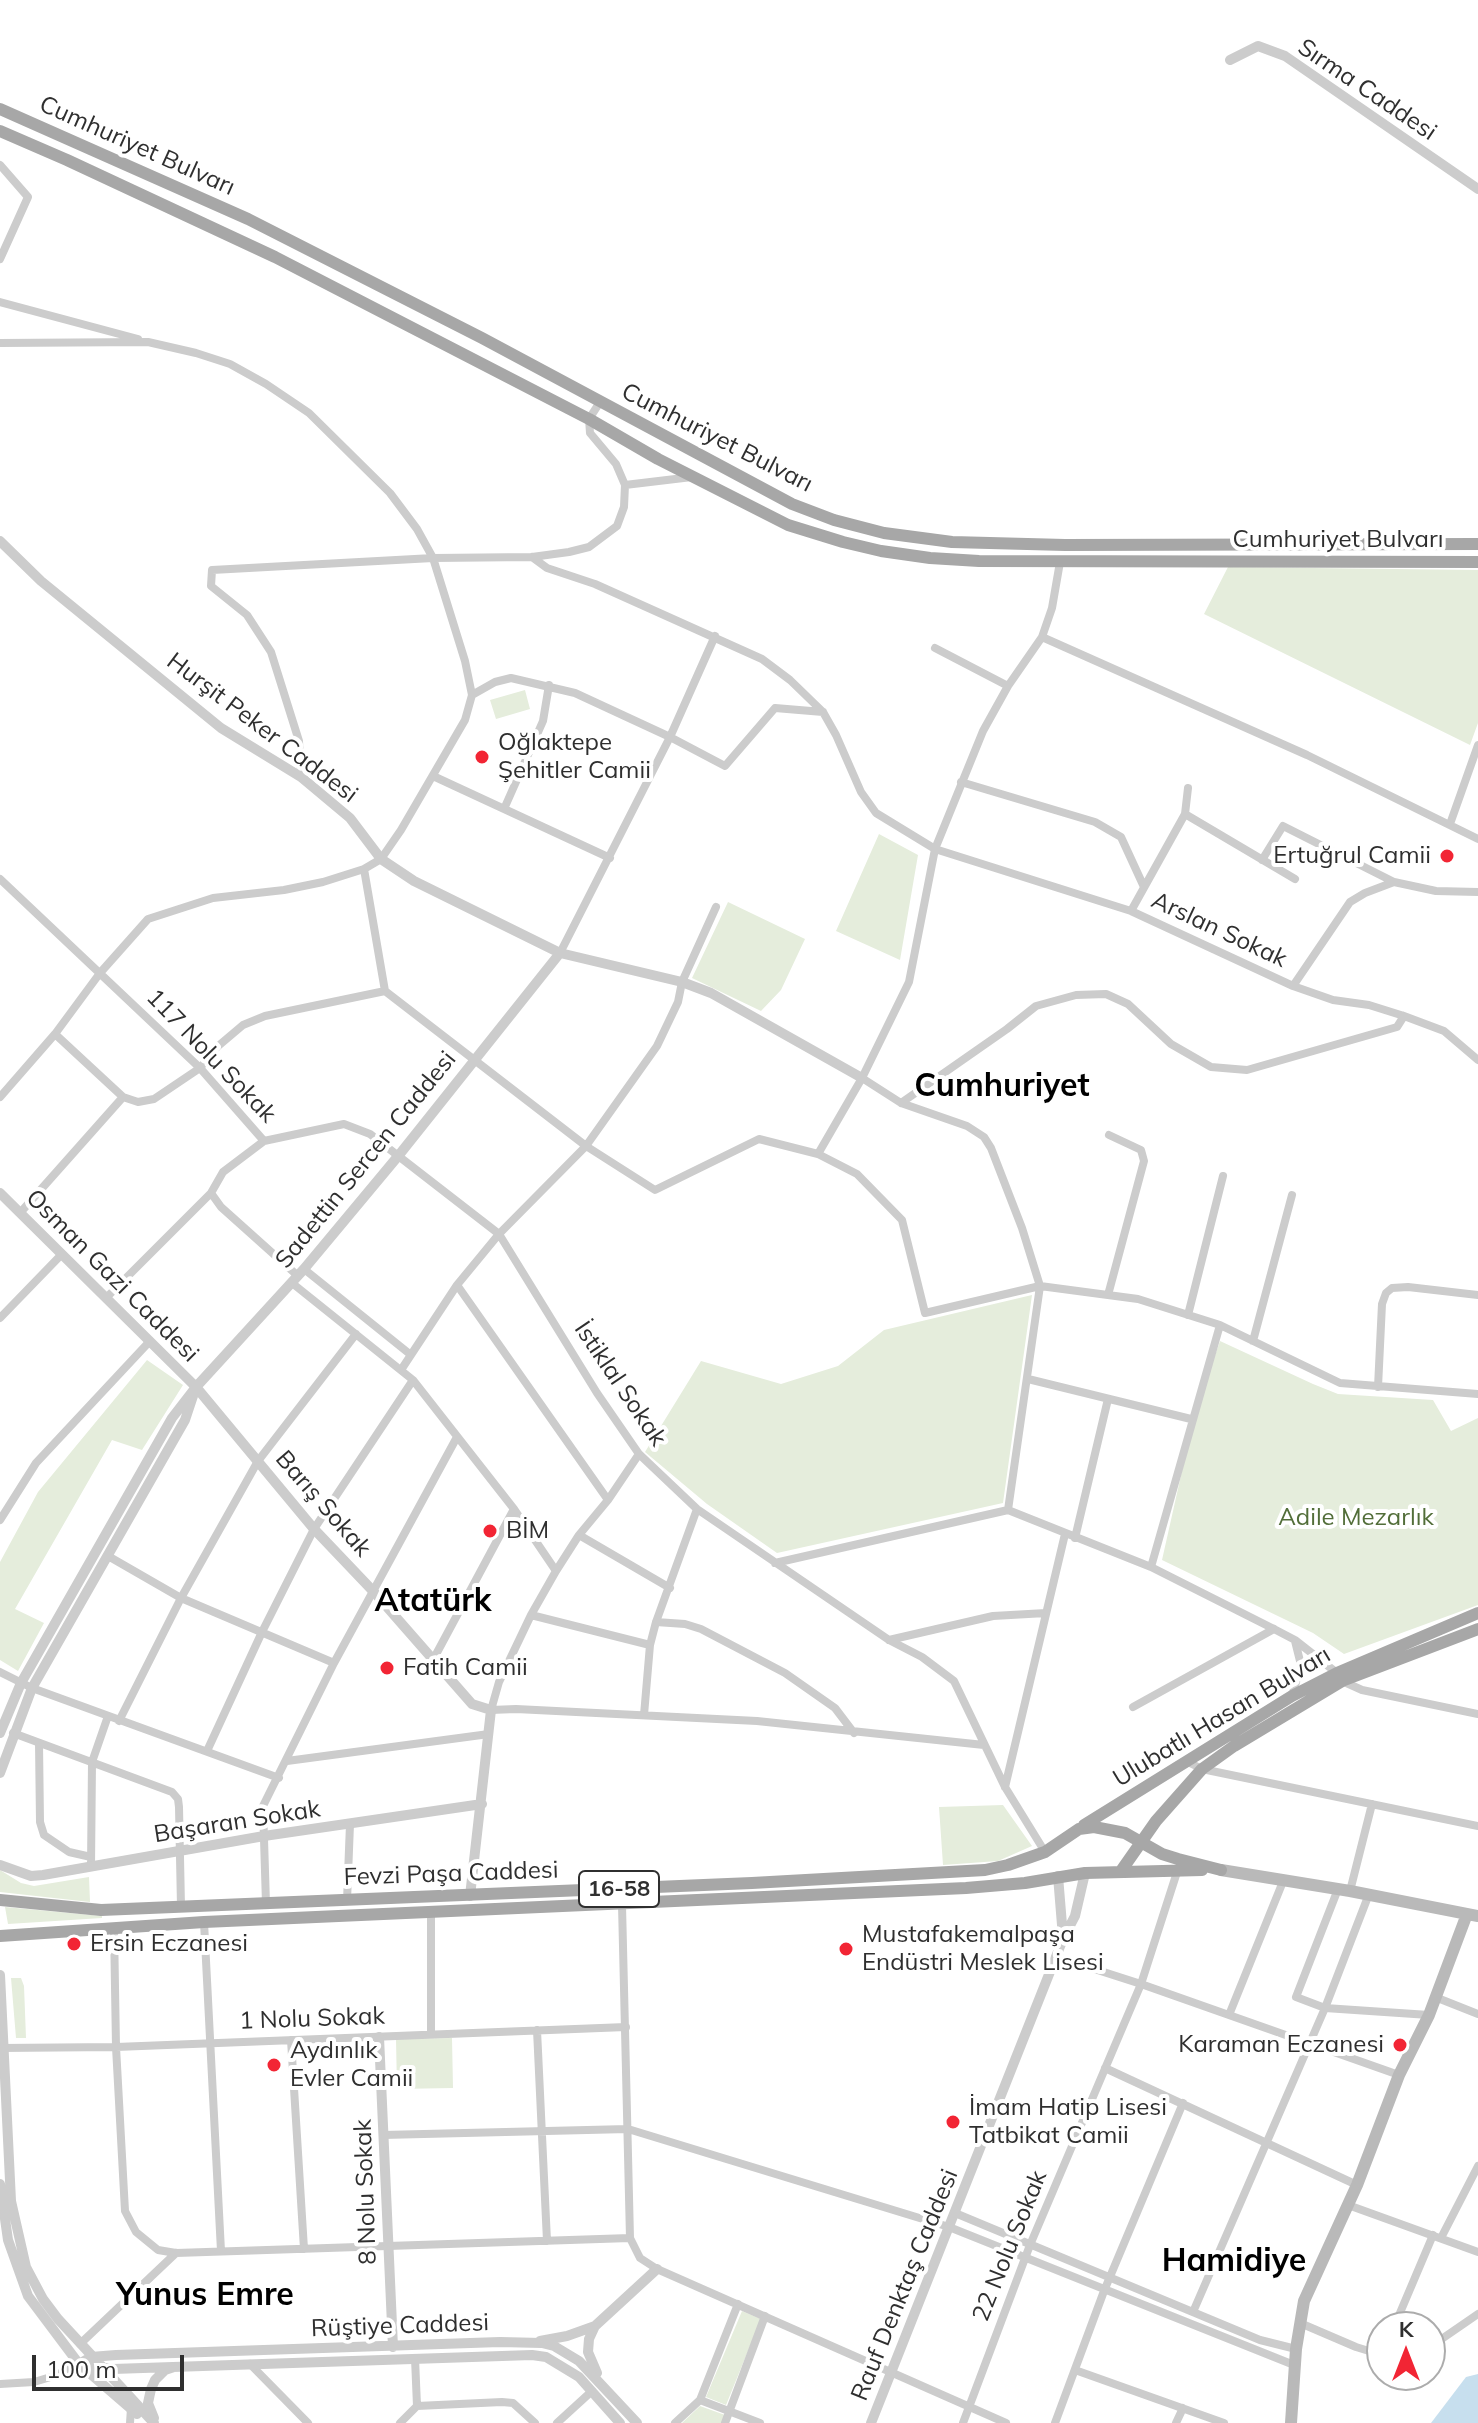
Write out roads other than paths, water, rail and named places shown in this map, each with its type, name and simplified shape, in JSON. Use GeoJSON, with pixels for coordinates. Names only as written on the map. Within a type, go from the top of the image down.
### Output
{"type":"FeatureCollection","features":[{"type":"Feature","properties":{"kind":"main road","name":"Cumhuriyet Bulvarı"},"geometry":{"type":"LineString","coordinates":[[0,109],[248,219],[482,338],[792,504],[834,520],[895,535],[952,542],[1065,545],[1478,544]]}},
{"type":"Feature","properties":{"kind":"main road","name":"Cumhuriyet Bulvarı"},"geometry":{"type":"LineString","coordinates":[[0,131],[275,257],[788,525],[881,551],[930,558],[1060,562],[1478,562]]}},
{"type":"Feature","properties":{"kind":"main road","name":"Ulubatlı Hasan Bulvarı"},"geometry":{"type":"LineString","coordinates":[[1079,1829],[1292,1696],[1478,1613]]}},
{"type":"Feature","properties":{"kind":"main road","name":"Ulubatlı Hasan Bulvarı"},"geometry":{"type":"LineString","coordinates":[[1121,1871],[1141,1841],[1202,1769],[1339,1677],[1478,1629]]}},
{"type":"Feature","properties":{"kind":"main road","name":"Fevzi Paşa Caddesi"},"geometry":{"type":"LineString","coordinates":[[0,1900],[101,1910],[470,1896],[985,1870],[1045,1852],[1079,1829],[1094,1827],[1125,1833],[1178,1865]]}},
{"type":"Feature","properties":{"kind":"main road"},"geometry":{"type":"LineString","coordinates":[[1045,1852],[1058,1876]]}},
{"type":"Feature","properties":{"kind":"main road","name":"Fevzi Paşa Caddesi"},"geometry":{"type":"LineString","coordinates":[[0,1936],[204,1922],[966,1888],[1178,1865],[1284,1879],[1472,1915]]}},
{"type":"Feature","properties":{"kind":"main road"},"geometry":{"type":"LineString","coordinates":[[1291,2423],[1294,2365],[1304,2301],[1357,2185],[1399,2075],[1472,1915]]}},
{"type":"Feature","properties":{"kind":"street","name":"Sırma Caddesi"},"geometry":{"type":"LineString","coordinates":[[1230,60],[1258,46],[1285,56],[1478,189]]}},
{"type":"Feature","properties":{"kind":"street"},"geometry":{"type":"LineString","coordinates":[[0,165],[28,197],[0,259]]}},
{"type":"Feature","properties":{"kind":"street"},"geometry":{"type":"LineString","coordinates":[[0,302],[230,364],[309,413],[390,493],[417,529],[433,558],[465,661],[472,695],[465,720],[381,859],[364,869],[323,882],[213,898],[148,919],[0,1097]]}},
{"type":"Feature","properties":{"kind":"street"},"geometry":{"type":"LineString","coordinates":[[0,343],[148,342]]}},
{"type":"Feature","properties":{"kind":"street"},"geometry":{"type":"LineString","coordinates":[[301,777],[299,741],[271,652],[247,615],[211,586],[212,570],[433,558],[532,557],[589,547],[617,526],[624,507],[625,485],[616,464],[590,433],[589,419],[600,402]]}},
{"type":"Feature","properties":{"kind":"street"},"geometry":{"type":"LineString","coordinates":[[625,485],[694,477]]}},
{"type":"Feature","properties":{"kind":"street","name":"Hurşit Peker Caddesi"},"geometry":{"type":"LineString","coordinates":[[0,541],[41,581],[221,728],[301,777],[350,818],[381,859],[414,881],[560,953],[682,982],[711,993],[862,1078]]}},
{"type":"Feature","properties":{"kind":"street","name":"Arslan Sokak"},"geometry":{"type":"LineString","coordinates":[[532,557],[547,568],[595,584],[762,659],[790,680],[823,712],[861,792],[876,813],[935,849],[1131,911],[1293,986],[1333,1000],[1369,1005],[1444,1031],[1478,1060]]}},
{"type":"Feature","properties":{"kind":"street"},"geometry":{"type":"LineString","coordinates":[[818,1154],[862,1078],[909,982],[935,849],[983,731],[1008,686],[1042,637],[1052,608],[1060,562]]}},
{"type":"Feature","properties":{"kind":"street"},"geometry":{"type":"LineString","coordinates":[[560,953],[670,737],[715,636]]}},
{"type":"Feature","properties":{"kind":"street"},"geometry":{"type":"LineString","coordinates":[[1042,637],[1307,755],[1478,839]]}},
{"type":"Feature","properties":{"kind":"street"},"geometry":{"type":"LineString","coordinates":[[935,648],[1008,686]]}},
{"type":"Feature","properties":{"kind":"street"},"geometry":{"type":"LineString","coordinates":[[472,695],[495,682],[511,678],[549,685],[575,693],[725,766],[775,708],[823,712]]}},
{"type":"Feature","properties":{"kind":"street"},"geometry":{"type":"LineString","coordinates":[[504,809],[543,721],[549,685]]}},
{"type":"Feature","properties":{"kind":"street"},"geometry":{"type":"LineString","coordinates":[[1450,824],[1478,745]]}},
{"type":"Feature","properties":{"kind":"street"},"geometry":{"type":"LineString","coordinates":[[433,776],[610,858]]}},
{"type":"Feature","properties":{"kind":"street"},"geometry":{"type":"LineString","coordinates":[[961,782],[1095,822],[1121,837],[1144,887]]}},
{"type":"Feature","properties":{"kind":"street"},"geometry":{"type":"LineString","coordinates":[[1131,911],[1185,814],[1188,788]]}},
{"type":"Feature","properties":{"kind":"street"},"geometry":{"type":"LineString","coordinates":[[1185,814],[1295,879]]}},
{"type":"Feature","properties":{"kind":"street"},"geometry":{"type":"LineString","coordinates":[[1262,860],[1283,826],[1394,882],[1436,891],[1478,892]]}},
{"type":"Feature","properties":{"kind":"street"},"geometry":{"type":"LineString","coordinates":[[364,869],[385,991],[586,1146],[655,1190],[759,1139],[818,1154],[857,1174],[902,1220],[925,1313],[1040,1286],[1138,1299],[1220,1325],[1340,1383],[1478,1394]]}},
{"type":"Feature","properties":{"kind":"street"},"geometry":{"type":"LineString","coordinates":[[1293,986],[1350,902],[1394,882]]}},
{"type":"Feature","properties":{"kind":"street","name":"117 Nolu Sokak"},"geometry":{"type":"LineString","coordinates":[[2,885],[200,1068],[264,1141],[344,1124],[370,1134],[499,1234]]}},
{"type":"Feature","properties":{"kind":"street"},"geometry":{"type":"LineString","coordinates":[[401,1370],[457,1285],[499,1234],[586,1146],[657,1046],[716,907]]}},
{"type":"Feature","properties":{"kind":"street","name":"Sadettin Sercen Caddesi"},"geometry":{"type":"LineString","coordinates":[[0,1733],[21,1683],[172,1418],[196,1387],[298,1276],[399,1155],[560,953]]}},
{"type":"Feature","properties":{"kind":"street"},"geometry":{"type":"LineString","coordinates":[[55,1034],[123,1097],[138,1102],[154,1099],[200,1068],[217,1047],[243,1025],[254,1020],[385,991]]}},
{"type":"Feature","properties":{"kind":"street"},"geometry":{"type":"LineString","coordinates":[[901,1103],[1036,1006],[1076,995],[1106,994],[1128,1004],[1171,1044],[1211,1067],[1247,1070],[1397,1027],[1404,1016]]}},
{"type":"Feature","properties":{"kind":"street"},"geometry":{"type":"LineString","coordinates":[[862,1078],[901,1103],[967,1126],[984,1137],[1022,1228],[1040,1286],[1008,1510]]}},
{"type":"Feature","properties":{"kind":"street"},"geometry":{"type":"LineString","coordinates":[[20,1213],[123,1097]]}},
{"type":"Feature","properties":{"kind":"street"},"geometry":{"type":"LineString","coordinates":[[1108,1295],[1144,1161],[1141,1150],[1109,1135]]}},
{"type":"Feature","properties":{"kind":"street"},"geometry":{"type":"LineString","coordinates":[[106,1298],[211,1193],[223,1172],[264,1141]]}},
{"type":"Feature","properties":{"kind":"street"},"geometry":{"type":"LineString","coordinates":[[1188,1315],[1223,1176]]}},
{"type":"Feature","properties":{"kind":"street","name":"Osman Gazi Caddesi"},"geometry":{"type":"LineString","coordinates":[[0,1193],[196,1387]]}},
{"type":"Feature","properties":{"kind":"street"},"geometry":{"type":"LineString","coordinates":[[211,1193],[221,1207],[298,1276],[356,1334],[413,1380],[514,1509],[556,1571]]}},
{"type":"Feature","properties":{"kind":"street"},"geometry":{"type":"LineString","coordinates":[[1253,1341],[1292,1195]]}},
{"type":"Feature","properties":{"kind":"street","name":"İstiklal Sokak"},"geometry":{"type":"LineString","coordinates":[[499,1234],[597,1393],[639,1454],[697,1509],[954,1681],[1005,1787],[1045,1852]]}},
{"type":"Feature","properties":{"kind":"street"},"geometry":{"type":"LineString","coordinates":[[0,1318],[62,1254]]}},
{"type":"Feature","properties":{"kind":"street"},"geometry":{"type":"LineString","coordinates":[[298,1276],[411,1355]]}},
{"type":"Feature","properties":{"kind":"street"},"geometry":{"type":"LineString","coordinates":[[457,1285],[608,1500]]}},
{"type":"Feature","properties":{"kind":"street"},"geometry":{"type":"LineString","coordinates":[[1378,1387],[1382,1304],[1386,1293],[1392,1288],[1408,1287],[1478,1295]]}},
{"type":"Feature","properties":{"kind":"street"},"geometry":{"type":"LineString","coordinates":[[1151,1567],[1220,1325]]}},
{"type":"Feature","properties":{"kind":"street"},"geometry":{"type":"LineString","coordinates":[[119,1721],[181,1598],[258,1461],[356,1334]]}},
{"type":"Feature","properties":{"kind":"street"},"geometry":{"type":"LineString","coordinates":[[1,1516],[36,1463],[150,1341]]}},
{"type":"Feature","properties":{"kind":"street"},"geometry":{"type":"LineString","coordinates":[[1028,1379],[1191,1419]]}},
{"type":"Feature","properties":{"kind":"street"},"geometry":{"type":"LineString","coordinates":[[207,1751],[314,1529],[413,1380]]}},
{"type":"Feature","properties":{"kind":"street","name":"Sadettin Sercen Caddesi"},"geometry":{"type":"LineString","coordinates":[[0,1773],[32,1688],[185,1420],[196,1387]]}},
{"type":"Feature","properties":{"kind":"street","name":"Barış Sokak"},"geometry":{"type":"LineString","coordinates":[[196,1387],[314,1529],[472,1704],[491,1710]]}},
{"type":"Feature","properties":{"kind":"street"},"geometry":{"type":"LineString","coordinates":[[1075,1538],[1108,1399]]}},
{"type":"Feature","properties":{"kind":"street"},"geometry":{"type":"LineString","coordinates":[[266,1904],[263,1806],[334,1663],[457,1437]]}},
{"type":"Feature","properties":{"kind":"street"},"geometry":{"type":"LineString","coordinates":[[470,1896],[491,1710],[499,1682],[556,1571],[639,1454]]}},
{"type":"Feature","properties":{"kind":"street"},"geometry":{"type":"LineString","coordinates":[[433,1660],[514,1509]]}},
{"type":"Feature","properties":{"kind":"street"},"geometry":{"type":"LineString","coordinates":[[644,1715],[650,1645],[697,1509]]}},
{"type":"Feature","properties":{"kind":"street"},"geometry":{"type":"LineString","coordinates":[[775,1563],[1008,1510],[1151,1567],[1274,1629],[1295,1640],[1339,1677],[1362,1690],[1478,1714]]}},
{"type":"Feature","properties":{"kind":"street"},"geometry":{"type":"LineString","coordinates":[[1005,1787],[1065,1534]]}},
{"type":"Feature","properties":{"kind":"street"},"geometry":{"type":"LineString","coordinates":[[579,1535],[670,1588]]}},
{"type":"Feature","properties":{"kind":"street"},"geometry":{"type":"LineString","coordinates":[[108,1556],[181,1598],[334,1663]]}},
{"type":"Feature","properties":{"kind":"street"},"geometry":{"type":"LineString","coordinates":[[889,1640],[993,1616],[1046,1613]]}},
{"type":"Feature","properties":{"kind":"street"},"geometry":{"type":"LineString","coordinates":[[531,1615],[650,1645]]}},
{"type":"Feature","properties":{"kind":"street"},"geometry":{"type":"LineString","coordinates":[[656,1622],[685,1624],[701,1629],[785,1673],[835,1708],[854,1733]]}},
{"type":"Feature","properties":{"kind":"street"},"geometry":{"type":"LineString","coordinates":[[1133,1707],[1274,1629]]}},
{"type":"Feature","properties":{"kind":"street"},"geometry":{"type":"LineString","coordinates":[[1292,1696],[1301,1665],[1295,1640]]}},
{"type":"Feature","properties":{"kind":"street"},"geometry":{"type":"LineString","coordinates":[[0,1672],[32,1688],[279,1778]]}},
{"type":"Feature","properties":{"kind":"street"},"geometry":{"type":"LineString","coordinates":[[491,1710],[757,1721],[984,1745]]}},
{"type":"Feature","properties":{"kind":"street"},"geometry":{"type":"LineString","coordinates":[[39,1743],[40,1822],[44,1835],[91,1862],[92,1762],[108,1716]]}},
{"type":"Feature","properties":{"kind":"street"},"geometry":{"type":"LineString","coordinates":[[13,1733],[172,1792],[178,1799],[181,1907]]}},
{"type":"Feature","properties":{"kind":"street"},"geometry":{"type":"LineString","coordinates":[[287,1761],[489,1734]]}},
{"type":"Feature","properties":{"kind":"street"},"geometry":{"type":"LineString","coordinates":[[1188,1762],[1202,1769],[1478,1826]]}},
{"type":"Feature","properties":{"kind":"street","name":"Başaran Sokak"},"geometry":{"type":"LineString","coordinates":[[0,1865],[31,1876],[91,1862],[482,1804]]}},
{"type":"Feature","properties":{"kind":"street"},"geometry":{"type":"LineString","coordinates":[[1372,1804],[1344,1890],[1296,1997],[1325,2008],[1429,2015]]}},
{"type":"Feature","properties":{"kind":"street"},"geometry":{"type":"LineString","coordinates":[[347,1901],[350,1824]]}},
{"type":"Feature","properties":{"kind":"street","name":"22 Nolu Sokak"},"geometry":{"type":"LineString","coordinates":[[963,2423],[1025,2257],[1141,1984],[1178,1865]]}},
{"type":"Feature","properties":{"kind":"street","name":"Rauf Denktaş Caddesi"},"geometry":{"type":"LineString","coordinates":[[871,2423],[1063,1939],[1075,1916],[1085,1873]]}},
{"type":"Feature","properties":{"kind":"street"},"geometry":{"type":"LineString","coordinates":[[1058,1876],[1063,1939]]}},
{"type":"Feature","properties":{"kind":"street"},"geometry":{"type":"LineString","coordinates":[[1229,2015],[1284,1879]]}},
{"type":"Feature","properties":{"kind":"street"},"geometry":{"type":"LineString","coordinates":[[1193,2312],[1325,2008],[1369,1894]]}},
{"type":"Feature","properties":{"kind":"street"},"geometry":{"type":"LineString","coordinates":[[622,1905],[630,2238],[640,2258],[657,2269],[1006,2423]]}},
{"type":"Feature","properties":{"kind":"street"},"geometry":{"type":"LineString","coordinates":[[431,1914],[431,2034]]}},
{"type":"Feature","properties":{"kind":"street"},"geometry":{"type":"LineString","coordinates":[[204,1922],[221,2251]]}},
{"type":"Feature","properties":{"kind":"street"},"geometry":{"type":"LineString","coordinates":[[114,1927],[116,2047],[125,2211],[136,2232],[158,2250],[176,2253],[630,2238]]}},
{"type":"Feature","properties":{"kind":"street"},"geometry":{"type":"LineString","coordinates":[[1057,1957],[1399,2075]]}},
{"type":"Feature","properties":{"kind":"street"},"geometry":{"type":"LineString","coordinates":[[0,1975],[9,2173],[17,2233],[26,2267],[43,2299],[91,2357],[154,2423]]}},
{"type":"Feature","properties":{"kind":"street"},"geometry":{"type":"LineString","coordinates":[[1435,1997],[1478,2014]]}},
{"type":"Feature","properties":{"kind":"street","name":"1 Nolu Sokak"},"geometry":{"type":"LineString","coordinates":[[2,2048],[116,2047],[626,2027]]}},
{"type":"Feature","properties":{"kind":"street"},"geometry":{"type":"LineString","coordinates":[[537,2030],[547,2241]]}},
{"type":"Feature","properties":{"kind":"street","name":"8 Nolu Sokak"},"geometry":{"type":"LineString","coordinates":[[379,2037],[393,2347]]}},
{"type":"Feature","properties":{"kind":"street"},"geometry":{"type":"LineString","coordinates":[[291,2040],[304,2249]]}},
{"type":"Feature","properties":{"kind":"street"},"geometry":{"type":"LineString","coordinates":[[1105,2068],[1357,2185]]}},
{"type":"Feature","properties":{"kind":"street"},"geometry":{"type":"LineString","coordinates":[[1055,2423],[1104,2291],[1183,2103]]}},
{"type":"Feature","properties":{"kind":"street"},"geometry":{"type":"LineString","coordinates":[[383,2135],[628,2129],[949,2227],[1294,2365]]}},
{"type":"Feature","properties":{"kind":"street"},"geometry":{"type":"LineString","coordinates":[[1402,2311],[1437,2237],[1478,2166]]}},
{"type":"Feature","properties":{"kind":"street"},"geometry":{"type":"LineString","coordinates":[[0,2184],[8,2240],[28,2296],[79,2364],[131,2408],[154,2423]]}},
{"type":"Feature","properties":{"kind":"street"},"geometry":{"type":"LineString","coordinates":[[1348,2205],[1478,2252]]}},
{"type":"Feature","properties":{"kind":"street"},"geometry":{"type":"LineString","coordinates":[[955,2213],[1260,2340],[1296,2349]]}},
{"type":"Feature","properties":{"kind":"street"},"geometry":{"type":"LineString","coordinates":[[80,2344],[176,2253]]}},
{"type":"Feature","properties":{"kind":"street"},"geometry":{"type":"LineString","coordinates":[[605,2387],[588,2352],[589,2339],[595,2326],[657,2269]]}},
{"type":"Feature","properties":{"kind":"street"},"geometry":{"type":"LineString","coordinates":[[675,2423],[700,2400],[738,2304]]}},
{"type":"Feature","properties":{"kind":"street"},"geometry":{"type":"LineString","coordinates":[[1446,2336],[1478,2314]]}},
{"type":"Feature","properties":{"kind":"street"},"geometry":{"type":"LineString","coordinates":[[725,2423],[765,2316]]}},
{"type":"Feature","properties":{"kind":"street"},"geometry":{"type":"LineString","coordinates":[[1300,2323],[1366,2350]]}},
{"type":"Feature","properties":{"kind":"street"},"geometry":{"type":"LineString","coordinates":[[524,2343],[567,2336],[595,2326]]}},
{"type":"Feature","properties":{"kind":"street","name":"Rüştiye Caddesi"},"geometry":{"type":"LineString","coordinates":[[79,2364],[91,2357],[542,2343],[579,2361],[637,2423]]}},
{"type":"Feature","properties":{"kind":"street","name":"Rüştiye Caddesi"},"geometry":{"type":"LineString","coordinates":[[79,2364],[113,2369],[521,2355],[546,2357],[579,2377],[620,2423]]}},
{"type":"Feature","properties":{"kind":"street"},"geometry":{"type":"LineString","coordinates":[[415,2358],[417,2406]]}},
{"type":"Feature","properties":{"kind":"street"},"geometry":{"type":"LineString","coordinates":[[0,2384],[34,2382],[79,2364]]}},
{"type":"Feature","properties":{"kind":"street"},"geometry":{"type":"LineString","coordinates":[[250,2364],[308,2423]]}},
{"type":"Feature","properties":{"kind":"street"},"geometry":{"type":"LineString","coordinates":[[154,2423],[148,2403],[155,2380],[165,2370],[180,2366]]}},
{"type":"Feature","properties":{"kind":"street"},"geometry":{"type":"LineString","coordinates":[[1075,2370],[1224,2423]]}},
{"type":"Feature","properties":{"kind":"street"},"geometry":{"type":"LineString","coordinates":[[557,2423],[592,2391]]}},
{"type":"Feature","properties":{"kind":"street"},"geometry":{"type":"LineString","coordinates":[[700,2400],[760,2423]]}},
{"type":"Feature","properties":{"kind":"street"},"geometry":{"type":"LineString","coordinates":[[400,2423],[417,2406],[502,2402],[513,2403],[535,2423]]}},
{"type":"Feature","properties":{"kind":"street"},"geometry":{"type":"LineString","coordinates":[[130,2423],[131,2408]]}},
{"type":"Feature","properties":{"kind":"street"},"geometry":{"type":"LineString","coordinates":[[1176,2423],[1183,2408]]}},
{"type":"Feature","properties":{"kind":"water"},"geometry":{"type":"Polygon","coordinates":[[[1478,2374],[1478,2423],[1431,2423],[1466,2377],[1478,2374]]]}},
{"type":"Feature","properties":{"kind":"place","name":"Oğlaktepe Şehitler Camii"},"geometry":{"type":"Point","coordinates":[482,757]}},
{"type":"Feature","properties":{"kind":"place","name":"Ertuğrul Camii"},"geometry":{"type":"Point","coordinates":[1447,856]}},
{"type":"Feature","properties":{"kind":"place","name":"BİM"},"geometry":{"type":"Point","coordinates":[490,1531]}},
{"type":"Feature","properties":{"kind":"place","name":"Fatih Camii"},"geometry":{"type":"Point","coordinates":[387,1668]}},
{"type":"Feature","properties":{"kind":"place","name":"Ersin Eczanesi"},"geometry":{"type":"Point","coordinates":[74,1944]}},
{"type":"Feature","properties":{"kind":"place","name":"Mustafakemalpaşa Endüstri Meslek Lisesi"},"geometry":{"type":"Point","coordinates":[846,1949]}},
{"type":"Feature","properties":{"kind":"place","name":"Karaman Eczanesi"},"geometry":{"type":"Point","coordinates":[1400,2045]}},
{"type":"Feature","properties":{"kind":"place","name":"Aydınlık Evler Camii"},"geometry":{"type":"Point","coordinates":[274,2065]}},
{"type":"Feature","properties":{"kind":"place","name":"İmam Hatip Lisesi Tatbikat Camii"},"geometry":{"type":"Point","coordinates":[953,2122]}},
{"type":"Feature","properties":{"kind":"district","name":"Cumhuriyet"},"geometry":{"type":"Point","coordinates":[1002,1086]}},
{"type":"Feature","properties":{"kind":"district","name":"Atatürk"},"geometry":{"type":"Point","coordinates":[433,1601]}},
{"type":"Feature","properties":{"kind":"district","name":"Hamidiye"},"geometry":{"type":"Point","coordinates":[1234,2261]}},
{"type":"Feature","properties":{"kind":"district","name":"Yunus Emre"},"geometry":{"type":"Point","coordinates":[205,2295]}},
{"type":"Feature","properties":{"kind":"park label","name":"Adile Mezarlık"},"geometry":{"type":"Point","coordinates":[1356,1518]}}]}
